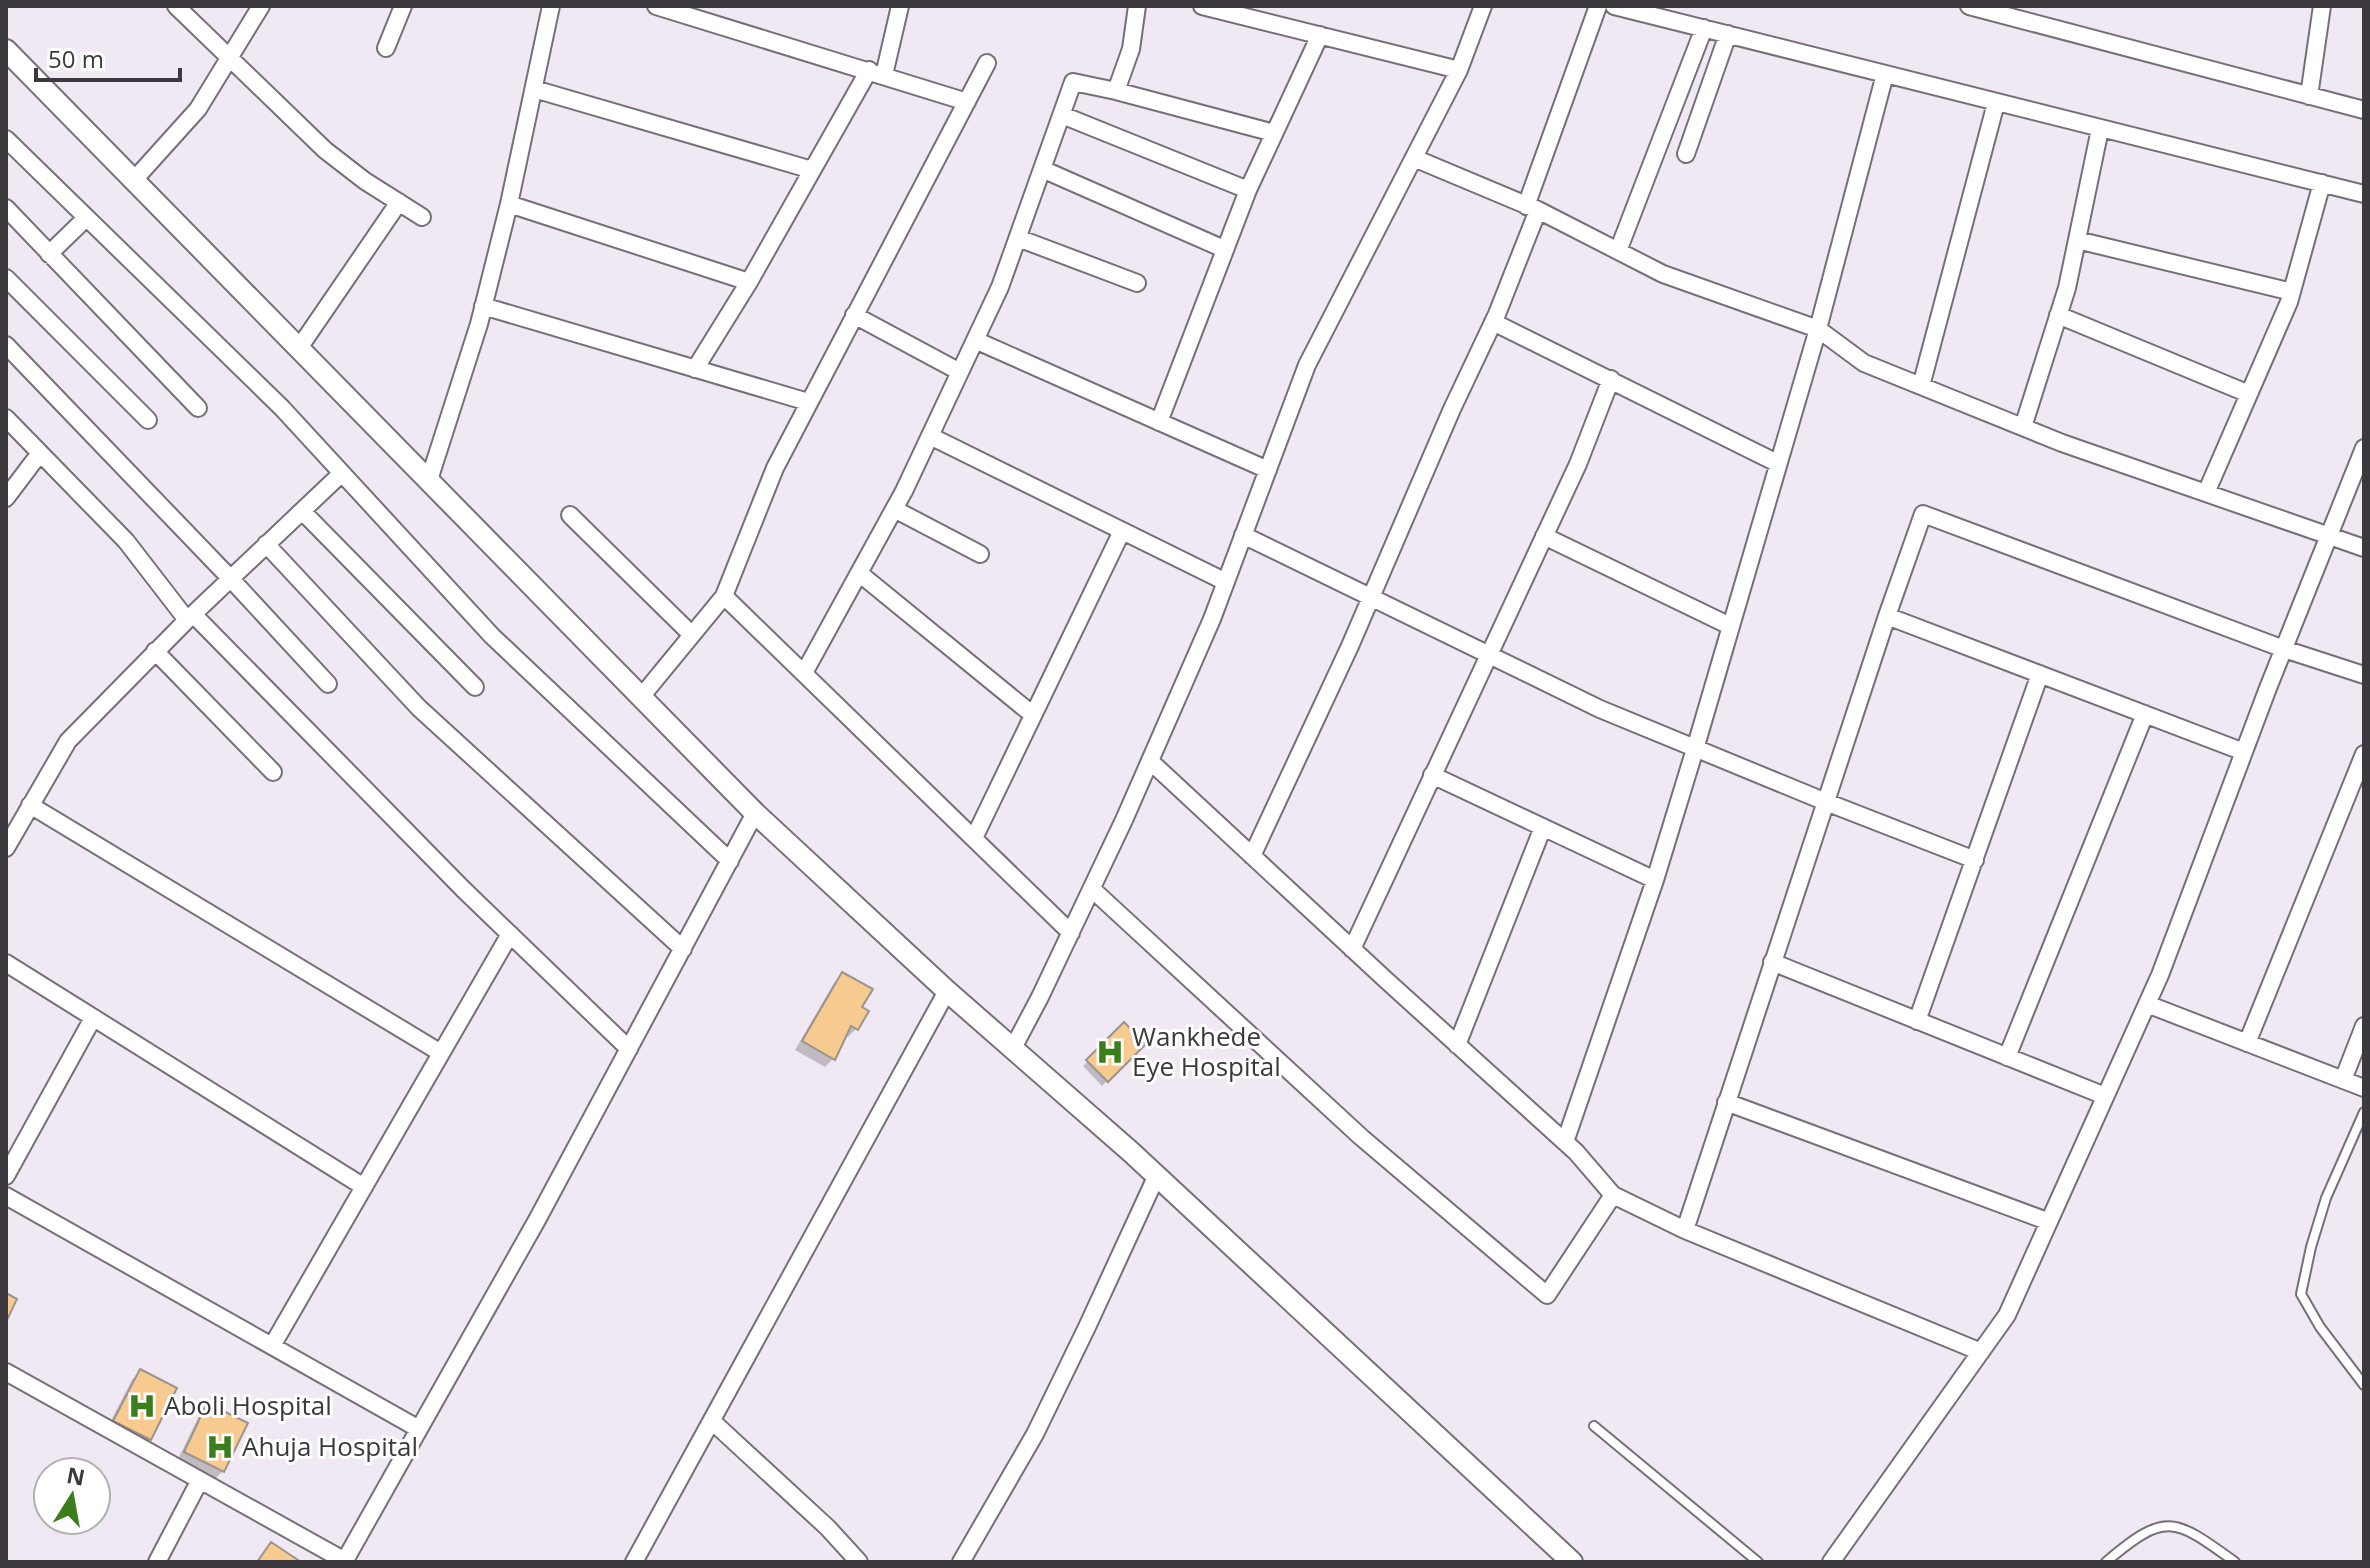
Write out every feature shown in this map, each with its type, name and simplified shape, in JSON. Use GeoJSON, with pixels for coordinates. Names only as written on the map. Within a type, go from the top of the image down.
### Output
{"type":"FeatureCollection","features":[{"type":"Feature","properties":{"kind":"street"},"geometry":{"type":"LineString","coordinates":[[176,6],[325,150],[422,217]]}},
{"type":"Feature","properties":{"kind":"street"},"geometry":{"type":"LineString","coordinates":[[134,180],[198,109],[261,6]]}},
{"type":"Feature","properties":{"kind":"street"},"geometry":{"type":"LineString","coordinates":[[386,48],[403,6]]}},
{"type":"Feature","properties":{"kind":"street"},"geometry":{"type":"LineString","coordinates":[[429,480],[483,306],[509,204],[551,6]]}},
{"type":"Feature","properties":{"kind":"street"},"geometry":{"type":"LineString","coordinates":[[656,6],[967,102]]}},
{"type":"Feature","properties":{"kind":"street"},"geometry":{"type":"LineString","coordinates":[[695,369],[749,282],[812,170],[876,73],[900,6]]}},
{"type":"Feature","properties":{"kind":"street"},"geometry":{"type":"LineString","coordinates":[[1116,91],[1131,49],[1137,6]]}},
{"type":"Feature","properties":{"kind":"street"},"geometry":{"type":"LineString","coordinates":[[1206,6],[1459,70]]}},
{"type":"Feature","properties":{"kind":"street"},"geometry":{"type":"LineString","coordinates":[[1013,1048],[1071,933],[1150,761],[1226,582],[1307,365],[1459,70],[1483,6]]}},
{"type":"Feature","properties":{"kind":"street"},"geometry":{"type":"LineString","coordinates":[[1252,856],[1493,322],[1598,6]]}},
{"type":"Feature","properties":{"kind":"street"},"geometry":{"type":"LineString","coordinates":[[1614,6],[2364,194]]}},
{"type":"Feature","properties":{"kind":"street"},"geometry":{"type":"LineString","coordinates":[[1969,6],[2033,14],[2364,110]]}},
{"type":"Feature","properties":{"kind":"street"},"geometry":{"type":"LineString","coordinates":[[2309,96],[2322,6]]}},
{"type":"Feature","properties":{"kind":"street"},"geometry":{"type":"LineString","coordinates":[[1618,251],[1704,28]]}},
{"type":"Feature","properties":{"kind":"street"},"geometry":{"type":"LineString","coordinates":[[1686,154],[1728,34]]}},
{"type":"Feature","properties":{"kind":"street"},"geometry":{"type":"LineString","coordinates":[[1159,422],[1248,190],[1320,35]]}},
{"type":"Feature","properties":{"kind":"street"},"geometry":{"type":"LineString","coordinates":[[6,50],[755,813],[947,991],[1157,1175],[1572,1562]]}},
{"type":"Feature","properties":{"kind":"street"},"geometry":{"type":"LineString","coordinates":[[641,697],[724,596],[775,468],[987,63]]}},
{"type":"Feature","properties":{"kind":"street"},"geometry":{"type":"LineString","coordinates":[[1565,1142],[1655,880],[1695,749],[1818,329],[1885,74]]}},
{"type":"Feature","properties":{"kind":"street"},"geometry":{"type":"LineString","coordinates":[[804,673],[894,509],[1000,287],[1073,82],[1274,133]]}},
{"type":"Feature","properties":{"kind":"street"},"geometry":{"type":"LineString","coordinates":[[534,89],[812,170]]}},
{"type":"Feature","properties":{"kind":"street"},"geometry":{"type":"LineString","coordinates":[[1921,386],[1996,103]]}},
{"type":"Feature","properties":{"kind":"street"},"geometry":{"type":"LineString","coordinates":[[1062,115],[1248,190]]}},
{"type":"Feature","properties":{"kind":"street"},"geometry":{"type":"LineString","coordinates":[[2023,427],[2058,315],[2100,129]]}},
{"type":"Feature","properties":{"kind":"street"},"geometry":{"type":"LineString","coordinates":[[6,139],[282,408],[492,636],[730,861]]}},
{"type":"Feature","properties":{"kind":"street"},"geometry":{"type":"LineString","coordinates":[[1414,158],[1532,208],[1663,274],[1818,329],[1864,363],[2023,427],[2364,548]]}},
{"type":"Feature","properties":{"kind":"street"},"geometry":{"type":"LineString","coordinates":[[1042,169],[1224,249]]}},
{"type":"Feature","properties":{"kind":"street"},"geometry":{"type":"LineString","coordinates":[[2206,493],[2292,292],[2322,183]]}},
{"type":"Feature","properties":{"kind":"street"},"geometry":{"type":"LineString","coordinates":[[299,348],[399,202]]}},
{"type":"Feature","properties":{"kind":"street"},"geometry":{"type":"LineString","coordinates":[[509,204],[749,282]]}},
{"type":"Feature","properties":{"kind":"street"},"geometry":{"type":"LineString","coordinates":[[6,208],[198,408]]}},
{"type":"Feature","properties":{"kind":"street"},"geometry":{"type":"LineString","coordinates":[[49,254],[86,218]]}},
{"type":"Feature","properties":{"kind":"street"},"geometry":{"type":"LineString","coordinates":[[1018,238],[1137,283]]}},
{"type":"Feature","properties":{"kind":"street"},"geometry":{"type":"LineString","coordinates":[[2077,240],[2292,292]]}},
{"type":"Feature","properties":{"kind":"street"},"geometry":{"type":"LineString","coordinates":[[6,278],[148,420]]}},
{"type":"Feature","properties":{"kind":"street"},"geometry":{"type":"LineString","coordinates":[[483,306],[808,402]]}},
{"type":"Feature","properties":{"kind":"street"},"geometry":{"type":"LineString","coordinates":[[854,315],[960,372]]}},
{"type":"Feature","properties":{"kind":"street"},"geometry":{"type":"LineString","coordinates":[[2058,315],[2249,394]]}},
{"type":"Feature","properties":{"kind":"street"},"geometry":{"type":"LineString","coordinates":[[1493,322],[1777,463]]}},
{"type":"Feature","properties":{"kind":"street"},"geometry":{"type":"LineString","coordinates":[[975,340],[1268,470]]}},
{"type":"Feature","properties":{"kind":"street"},"geometry":{"type":"LineString","coordinates":[[6,345],[328,684]]}},
{"type":"Feature","properties":{"kind":"street"},"geometry":{"type":"LineString","coordinates":[[1352,949],[1578,464],[1611,379]]}},
{"type":"Feature","properties":{"kind":"street"},"geometry":{"type":"LineString","coordinates":[[6,418],[126,541],[190,617],[629,1049]]}},
{"type":"Feature","properties":{"kind":"street"},"geometry":{"type":"LineString","coordinates":[[930,436],[1226,582]]}},
{"type":"Feature","properties":{"kind":"street"},"geometry":{"type":"LineString","coordinates":[[1831,1562],[2007,1315],[2147,1004],[2364,448]]}},
{"type":"Feature","properties":{"kind":"street"},"geometry":{"type":"LineString","coordinates":[[6,498],[40,453]]}},
{"type":"Feature","properties":{"kind":"street"},"geometry":{"type":"LineString","coordinates":[[6,848],[68,741],[155,651],[342,473]]}},
{"type":"Feature","properties":{"kind":"street"},"geometry":{"type":"LineString","coordinates":[[894,509],[980,554]]}},
{"type":"Feature","properties":{"kind":"street"},"geometry":{"type":"LineString","coordinates":[[302,511],[475,687]]}},
{"type":"Feature","properties":{"kind":"street"},"geometry":{"type":"LineString","coordinates":[[1685,1230],[1923,514],[2284,649],[2364,675]]}},
{"type":"Feature","properties":{"kind":"street"},"geometry":{"type":"LineString","coordinates":[[570,515],[692,635]]}},
{"type":"Feature","properties":{"kind":"street"},"geometry":{"type":"LineString","coordinates":[[974,838],[1122,531]]}},
{"type":"Feature","properties":{"kind":"street"},"geometry":{"type":"LineString","coordinates":[[1243,535],[1600,709],[1975,860]]}},
{"type":"Feature","properties":{"kind":"street"},"geometry":{"type":"LineString","coordinates":[[1544,536],[1730,626]]}},
{"type":"Feature","properties":{"kind":"street"},"geometry":{"type":"LineString","coordinates":[[266,544],[419,708],[683,949]]}},
{"type":"Feature","properties":{"kind":"street"},"geometry":{"type":"LineString","coordinates":[[859,573],[1033,715]]}},
{"type":"Feature","properties":{"kind":"street"},"geometry":{"type":"LineString","coordinates":[[724,596],[1071,933]]}},
{"type":"Feature","properties":{"kind":"street"},"geometry":{"type":"LineString","coordinates":[[1887,616],[2244,752]]}},
{"type":"Feature","properties":{"kind":"street"},"geometry":{"type":"LineString","coordinates":[[155,651],[273,772]]}},
{"type":"Feature","properties":{"kind":"street"},"geometry":{"type":"LineString","coordinates":[[1917,1021],[2040,674]]}},
{"type":"Feature","properties":{"kind":"street"},"geometry":{"type":"LineString","coordinates":[[2007,1057],[2145,714]]}},
{"type":"Feature","properties":{"kind":"street"},"geometry":{"type":"LineString","coordinates":[[2247,1043],[2364,754]]}},
{"type":"Feature","properties":{"kind":"street"},"geometry":{"type":"LineString","coordinates":[[1150,761],[1565,1142],[1613,1195],[1685,1230],[1981,1352]]}},
{"type":"Feature","properties":{"kind":"street"},"geometry":{"type":"LineString","coordinates":[[1432,775],[1655,880]]}},
{"type":"Feature","properties":{"kind":"street"},"geometry":{"type":"LineString","coordinates":[[30,805],[441,1053]]}},
{"type":"Feature","properties":{"kind":"street"},"geometry":{"type":"LineString","coordinates":[[6,1372],[350,1559],[537,1220],[755,813]]}},
{"type":"Feature","properties":{"kind":"street"},"geometry":{"type":"LineString","coordinates":[[1457,1045],[1543,827]]}},
{"type":"Feature","properties":{"kind":"street"},"geometry":{"type":"LineString","coordinates":[[1092,889],[1361,1137],[1547,1295],[1613,1195]]}},
{"type":"Feature","properties":{"kind":"street"},"geometry":{"type":"LineString","coordinates":[[272,1346],[510,934]]}},
{"type":"Feature","properties":{"kind":"street"},"geometry":{"type":"LineString","coordinates":[[1772,962],[2105,1096]]}},
{"type":"Feature","properties":{"kind":"street"},"geometry":{"type":"LineString","coordinates":[[6,963],[364,1187]]}},
{"type":"Feature","properties":{"kind":"street"},"geometry":{"type":"LineString","coordinates":[[634,1562],[947,991]]}},
{"type":"Feature","properties":{"kind":"street"},"geometry":{"type":"LineString","coordinates":[[2147,1004],[2364,1088]]}},
{"type":"Feature","properties":{"kind":"street"},"geometry":{"type":"LineString","coordinates":[[6,1176],[93,1018]]}},
{"type":"Feature","properties":{"kind":"street"},"geometry":{"type":"LineString","coordinates":[[2343,1080],[2364,1026]]}},
{"type":"Feature","properties":{"kind":"street"},"geometry":{"type":"LineString","coordinates":[[1726,1102],[2047,1221]]}},
{"type":"Feature","properties":{"kind":"street"},"geometry":{"type":"LineString","coordinates":[[961,1562],[1035,1434],[1157,1175]]}},
{"type":"Feature","properties":{"kind":"street"},"geometry":{"type":"LineString","coordinates":[[6,1196],[419,1429]]}},
{"type":"Feature","properties":{"kind":"street"},"geometry":{"type":"LineString","coordinates":[[713,1422],[828,1528],[859,1562]]}},
{"type":"Feature","properties":{"kind":"street"},"geometry":{"type":"LineString","coordinates":[[157,1562],[200,1480]]}},
{"type":"Feature","properties":{"kind":"lane"},"geometry":{"type":"LineString","coordinates":[[2364,1112],[2326,1198],[2301,1294],[2320,1327],[2364,1385]]}},
{"type":"Feature","properties":{"kind":"lane"},"geometry":{"type":"LineString","coordinates":[[1594,1426],[1758,1562]]}},
{"type":"Feature","properties":{"kind":"lane"},"geometry":{"type":"LineString","coordinates":[[2106,1562],[2143,1533],[2158,1526],[2185,1529],[2235,1562]]}},
{"type":"Feature","properties":{"kind":"building"},"geometry":{"type":"Polygon","coordinates":[[[842,972],[873,989],[862,1007],[869,1011],[858,1030],[851,1026],[835,1060],[802,1041],[842,972]]]}},
{"type":"Feature","properties":{"kind":"building"},"geometry":{"type":"Polygon","coordinates":[[[1124,1022],[1146,1044],[1108,1082],[1086,1060],[1124,1022]]]}},
{"type":"Feature","properties":{"kind":"building"},"geometry":{"type":"Polygon","coordinates":[[[6,1293],[17,1299],[6,1322],[6,1293]]]}},
{"type":"Feature","properties":{"kind":"building"},"geometry":{"type":"Polygon","coordinates":[[[140,1369],[177,1388],[151,1440],[113,1421],[140,1369]]]}},
{"type":"Feature","properties":{"kind":"building"},"geometry":{"type":"Polygon","coordinates":[[[207,1403],[248,1423],[224,1472],[184,1452],[207,1403]]]}},
{"type":"Feature","properties":{"kind":"building"},"geometry":{"type":"Polygon","coordinates":[[[271,1542],[301,1562],[257,1562],[271,1542]]]}},
{"type":"Feature","properties":{"kind":"place","name":"Wankhede Eye Hospital"},"geometry":{"type":"Point","coordinates":[1110,1052]}},
{"type":"Feature","properties":{"kind":"place","name":"Aboli Hospital"},"geometry":{"type":"Point","coordinates":[142,1406]}},
{"type":"Feature","properties":{"kind":"place","name":"Ahuja Hospital"},"geometry":{"type":"Point","coordinates":[220,1447]}}]}
